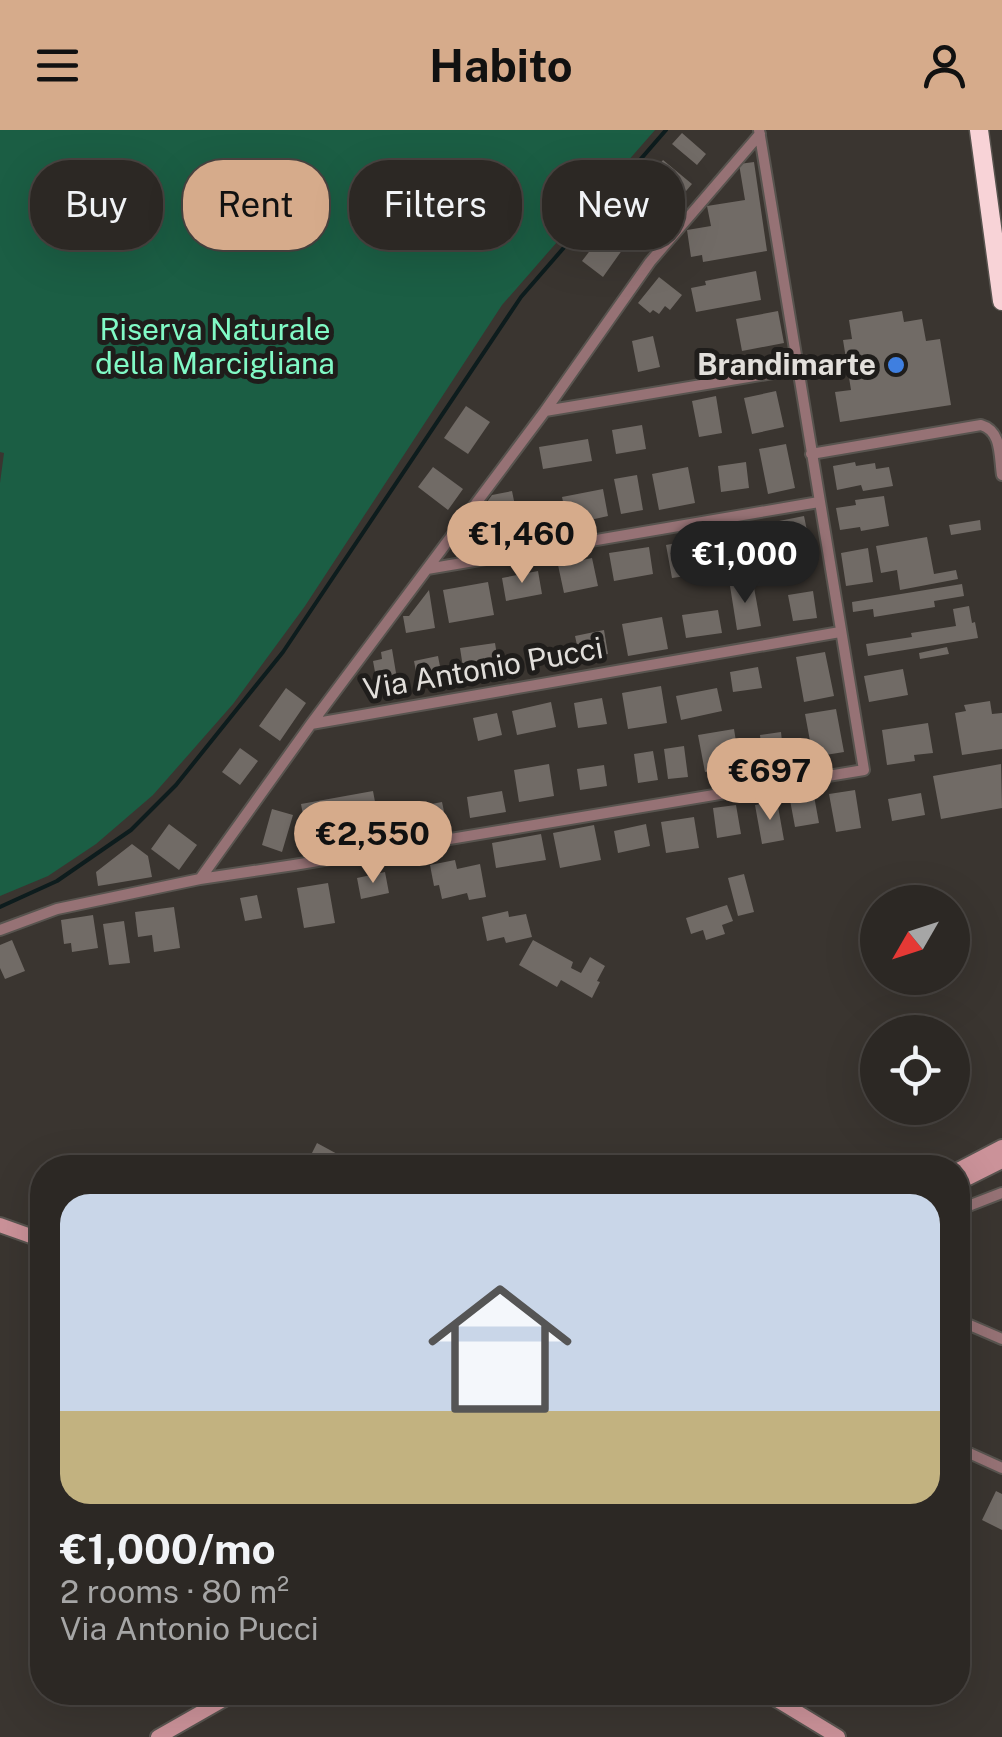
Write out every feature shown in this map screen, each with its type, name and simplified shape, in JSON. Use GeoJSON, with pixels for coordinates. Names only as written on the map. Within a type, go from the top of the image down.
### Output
{"type":"FeatureCollection","features":[{"type":"Feature","properties":{"kind":"highway"},"geometry":{"type":"LineString","coordinates":[[979,130],[1002,301]]}},
{"type":"Feature","properties":{"kind":"street"},"geometry":{"type":"LineString","coordinates":[[0,930],[57,908],[200,879],[864,770],[759,132]]}},
{"type":"Feature","properties":{"kind":"street"},"geometry":{"type":"LineString","coordinates":[[200,879],[650,262],[759,132]]}},
{"type":"Feature","properties":{"kind":"street"},"geometry":{"type":"LineString","coordinates":[[545,411],[797,369]]}},
{"type":"Feature","properties":{"kind":"street"},"geometry":{"type":"LineString","coordinates":[[811,454],[984,425],[996,436],[1002,474]]}},
{"type":"Feature","properties":{"kind":"street"},"geometry":{"type":"LineString","coordinates":[[426,570],[820,502]]}},
{"type":"Feature","properties":{"kind":"street","name":"Via Antonio Pucci"},"geometry":{"type":"LineString","coordinates":[[311,724],[840,632]]}},
{"type":"Feature","properties":{"kind":"street"},"geometry":{"type":"LineString","coordinates":[[970,1164],[1002,1147]]}},
{"type":"Feature","properties":{"kind":"street"},"geometry":{"type":"LineString","coordinates":[[970,1177],[1002,1161]]}},
{"type":"Feature","properties":{"kind":"street"},"geometry":{"type":"LineString","coordinates":[[970,1205],[1002,1193]]}},
{"type":"Feature","properties":{"kind":"street"},"geometry":{"type":"LineString","coordinates":[[0,1225],[30,1236]]}},
{"type":"Feature","properties":{"kind":"street"},"geometry":{"type":"LineString","coordinates":[[970,1325],[1002,1339]]}},
{"type":"Feature","properties":{"kind":"street"},"geometry":{"type":"LineString","coordinates":[[970,1453],[1002,1468]]}},
{"type":"Feature","properties":{"kind":"street"},"geometry":{"type":"LineString","coordinates":[[158,1737],[214,1705]]}},
{"type":"Feature","properties":{"kind":"street"},"geometry":{"type":"LineString","coordinates":[[785,1705],[838,1737]]}},
{"type":"Feature","properties":{"kind":"green space","name":"Riserva Naturale della Marcigliana"},"geometry":{"type":"Polygon","coordinates":[[[0,130],[655,130],[629,160],[542,160],[542,250],[550,250],[502,305],[305,606],[233,704],[153,795],[96,844],[48,876],[0,896],[0,483],[4,453],[0,452],[0,130]]]}},
{"type":"Feature","properties":{"kind":"building"},"geometry":{"type":"Polygon","coordinates":[[[682,133],[706,154],[697,165],[672,144],[682,133]]]}},
{"type":"Feature","properties":{"kind":"building"},"geometry":{"type":"Polygon","coordinates":[[[754,162],[767,251],[703,262],[702,255],[691,257],[687,230],[711,226],[707,206],[745,200],[739,164],[754,162]]]}},
{"type":"Feature","properties":{"kind":"building"},"geometry":{"type":"Polygon","coordinates":[[[590,250],[622,250],[603,277],[582,261],[590,250]]]}},
{"type":"Feature","properties":{"kind":"building"},"geometry":{"type":"Polygon","coordinates":[[[756,271],[761,300],[696,312],[691,288],[706,285],[705,281],[756,271]]]}},
{"type":"Feature","properties":{"kind":"building"},"geometry":{"type":"Polygon","coordinates":[[[659,277],[682,295],[670,310],[665,306],[659,314],[653,310],[650,313],[638,303],[659,277]]]}},
{"type":"Feature","properties":{"kind":"building"},"geometry":{"type":"Polygon","coordinates":[[[778,311],[784,343],[742,351],[736,319],[778,311]]]}},
{"type":"Feature","properties":{"kind":"building","name":"Brandimarte"},"geometry":{"type":"Polygon","coordinates":[[[902,311],[904,322],[922,319],[926,341],[940,339],[951,405],[840,422],[835,392],[851,390],[843,340],[852,339],[849,320],[902,311]]]}},
{"type":"Feature","properties":{"kind":"building"},"geometry":{"type":"Polygon","coordinates":[[[653,336],[660,367],[638,372],[632,341],[653,336]]]}},
{"type":"Feature","properties":{"kind":"building"},"geometry":{"type":"Polygon","coordinates":[[[776,391],[784,427],[752,434],[744,398],[776,391]]]}},
{"type":"Feature","properties":{"kind":"building"},"geometry":{"type":"Polygon","coordinates":[[[716,396],[722,433],[699,437],[692,401],[716,396]]]}},
{"type":"Feature","properties":{"kind":"building"},"geometry":{"type":"Polygon","coordinates":[[[466,406],[490,422],[468,454],[444,438],[466,406]]]}},
{"type":"Feature","properties":{"kind":"building"},"geometry":{"type":"Polygon","coordinates":[[[642,425],[646,449],[616,454],[612,430],[642,425]]]}},
{"type":"Feature","properties":{"kind":"building"},"geometry":{"type":"Polygon","coordinates":[[[588,439],[592,461],[543,469],[539,447],[588,439]]]}},
{"type":"Feature","properties":{"kind":"building"},"geometry":{"type":"Polygon","coordinates":[[[786,444],[795,488],[768,494],[759,449],[786,444]]]}},
{"type":"Feature","properties":{"kind":"building"},"geometry":{"type":"Polygon","coordinates":[[[746,462],[749,488],[721,492],[718,466],[746,462]]]}},
{"type":"Feature","properties":{"kind":"building"},"geometry":{"type":"Polygon","coordinates":[[[855,462],[856,466],[875,463],[876,469],[889,467],[893,486],[863,491],[861,485],[837,490],[833,466],[855,462]]]}},
{"type":"Feature","properties":{"kind":"building"},"geometry":{"type":"Polygon","coordinates":[[[433,467],[463,489],[448,510],[418,487],[433,467]]]}},
{"type":"Feature","properties":{"kind":"building"},"geometry":{"type":"Polygon","coordinates":[[[688,467],[695,503],[659,510],[652,474],[688,467]]]}},
{"type":"Feature","properties":{"kind":"building"},"geometry":{"type":"Polygon","coordinates":[[[637,475],[643,510],[621,514],[614,479],[637,475]]]}},
{"type":"Feature","properties":{"kind":"building"},"geometry":{"type":"Polygon","coordinates":[[[603,489],[608,516],[568,525],[562,497],[603,489]]]}},
{"type":"Feature","properties":{"kind":"building"},"geometry":{"type":"Polygon","coordinates":[[[512,491],[521,535],[460,546],[459,540],[492,495],[512,491]]]}},
{"type":"Feature","properties":{"kind":"building"},"geometry":{"type":"Polygon","coordinates":[[[884,496],[889,526],[840,530],[836,508],[856,505],[855,500],[884,496]]]}},
{"type":"Feature","properties":{"kind":"building"},"geometry":{"type":"Polygon","coordinates":[[[804,516],[813,560],[778,567],[769,523],[804,516]]]}},
{"type":"Feature","properties":{"kind":"building"},"geometry":{"type":"Polygon","coordinates":[[[980,520],[981,530],[951,535],[949,525],[980,520]]]}},
{"type":"Feature","properties":{"kind":"building"},"geometry":{"type":"Polygon","coordinates":[[[927,537],[934,574],[956,570],[958,579],[900,590],[897,570],[881,573],[876,546],[927,537]]]}},
{"type":"Feature","properties":{"kind":"building"},"geometry":{"type":"Polygon","coordinates":[[[734,539],[739,564],[704,570],[700,545],[734,539]]]}},
{"type":"Feature","properties":{"kind":"building"},"geometry":{"type":"Polygon","coordinates":[[[687,541],[693,575],[672,578],[666,545],[687,541]]]}},
{"type":"Feature","properties":{"kind":"building"},"geometry":{"type":"Polygon","coordinates":[[[649,547],[653,574],[614,581],[609,553],[649,547]]]}},
{"type":"Feature","properties":{"kind":"building"},"geometry":{"type":"Polygon","coordinates":[[[868,548],[873,582],[846,586],[841,553],[868,548]]]}},
{"type":"Feature","properties":{"kind":"building"},"geometry":{"type":"Polygon","coordinates":[[[592,558],[598,586],[564,593],[558,565],[592,558]]]}},
{"type":"Feature","properties":{"kind":"building"},"geometry":{"type":"Polygon","coordinates":[[[538,571],[542,594],[506,601],[502,578],[538,571]]]}},
{"type":"Feature","properties":{"kind":"building"},"geometry":{"type":"Polygon","coordinates":[[[488,582],[494,615],[449,623],[443,590],[488,582]]]}},
{"type":"Feature","properties":{"kind":"building"},"geometry":{"type":"Polygon","coordinates":[[[753,582],[761,626],[737,630],[730,586],[753,582]]]}},
{"type":"Feature","properties":{"kind":"building"},"geometry":{"type":"Polygon","coordinates":[[[962,584],[964,596],[934,601],[935,607],[874,617],[873,609],[853,612],[852,602],[962,584]]]}},
{"type":"Feature","properties":{"kind":"building"},"geometry":{"type":"Polygon","coordinates":[[[429,590],[435,628],[406,633],[403,616],[409,616],[429,590]]]}},
{"type":"Feature","properties":{"kind":"building"},"geometry":{"type":"Polygon","coordinates":[[[813,591],[817,618],[793,621],[788,595],[813,591]]]}},
{"type":"Feature","properties":{"kind":"building"},"geometry":{"type":"Polygon","coordinates":[[[969,606],[978,638],[868,656],[866,644],[956,626],[953,609],[969,606]]]}},
{"type":"Feature","properties":{"kind":"building"},"geometry":{"type":"Polygon","coordinates":[[[718,610],[722,633],[686,638],[682,615],[718,610]]]}},
{"type":"Feature","properties":{"kind":"building"},"geometry":{"type":"Polygon","coordinates":[[[662,617],[668,649],[628,656],[622,624],[662,617]]]}},
{"type":"Feature","properties":{"kind":"building"},"geometry":{"type":"Polygon","coordinates":[[[604,630],[608,654],[580,659],[575,636],[604,630]]]}},
{"type":"Feature","properties":{"kind":"building"},"geometry":{"type":"Polygon","coordinates":[[[495,643],[499,668],[464,674],[460,648],[495,643]]]}},
{"type":"Feature","properties":{"kind":"building"},"geometry":{"type":"Polygon","coordinates":[[[947,647],[949,654],[920,659],[919,653],[947,647]]]}},
{"type":"Feature","properties":{"kind":"building"},"geometry":{"type":"Polygon","coordinates":[[[392,649],[397,679],[377,683],[373,661],[382,659],[381,652],[392,649]]]}},
{"type":"Feature","properties":{"kind":"building"},"geometry":{"type":"Polygon","coordinates":[[[825,652],[834,696],[804,702],[796,657],[825,652]]]}},
{"type":"Feature","properties":{"kind":"building"},"geometry":{"type":"Polygon","coordinates":[[[438,656],[443,682],[419,687],[414,661],[438,656]]]}},
{"type":"Feature","properties":{"kind":"building"},"geometry":{"type":"Polygon","coordinates":[[[758,667],[762,688],[733,692],[730,672],[758,667]]]}},
{"type":"Feature","properties":{"kind":"building"},"geometry":{"type":"Polygon","coordinates":[[[903,669],[908,695],[869,702],[864,676],[903,669]]]}},
{"type":"Feature","properties":{"kind":"building"},"geometry":{"type":"Polygon","coordinates":[[[661,686],[667,723],[628,729],[622,693],[661,686]]]}},
{"type":"Feature","properties":{"kind":"building"},"geometry":{"type":"Polygon","coordinates":[[[286,688],[306,703],[280,741],[259,726],[286,688]]]}},
{"type":"Feature","properties":{"kind":"building"},"geometry":{"type":"Polygon","coordinates":[[[717,688],[722,711],[681,720],[676,696],[717,688]]]}},
{"type":"Feature","properties":{"kind":"building"},"geometry":{"type":"Polygon","coordinates":[[[602,698],[607,724],[578,728],[574,703],[602,698]]]}},
{"type":"Feature","properties":{"kind":"building"},"geometry":{"type":"Polygon","coordinates":[[[990,701],[992,714],[1002,713],[1002,749],[962,755],[955,713],[966,711],[964,705],[990,701]]]}},
{"type":"Feature","properties":{"kind":"building"},"geometry":{"type":"Polygon","coordinates":[[[551,702],[556,727],[517,735],[512,711],[551,702]]]}},
{"type":"Feature","properties":{"kind":"building"},"geometry":{"type":"Polygon","coordinates":[[[836,709],[844,752],[813,757],[805,714],[836,709]]]}},
{"type":"Feature","properties":{"kind":"building"},"geometry":{"type":"Polygon","coordinates":[[[497,713],[502,735],[478,741],[473,718],[497,713]]]}},
{"type":"Feature","properties":{"kind":"building"},"geometry":{"type":"Polygon","coordinates":[[[928,723],[933,753],[914,755],[915,761],[887,765],[882,730],[928,723]]]}},
{"type":"Feature","properties":{"kind":"building"},"geometry":{"type":"Polygon","coordinates":[[[734,729],[740,766],[705,772],[698,735],[734,729]]]}},
{"type":"Feature","properties":{"kind":"building"},"geometry":{"type":"Polygon","coordinates":[[[781,732],[783,751],[762,753],[760,735],[781,732]]]}},
{"type":"Feature","properties":{"kind":"building"},"geometry":{"type":"Polygon","coordinates":[[[684,746],[688,777],[668,779],[664,749],[684,746]]]}},
{"type":"Feature","properties":{"kind":"building"},"geometry":{"type":"Polygon","coordinates":[[[240,748],[258,761],[240,785],[222,772],[240,748]]]}},
{"type":"Feature","properties":{"kind":"building"},"geometry":{"type":"Polygon","coordinates":[[[653,751],[658,780],[638,783],[634,754],[653,751]]]}},
{"type":"Feature","properties":{"kind":"building"},"geometry":{"type":"Polygon","coordinates":[[[549,764],[554,796],[519,802],[514,770],[549,764]]]}},
{"type":"Feature","properties":{"kind":"building"},"geometry":{"type":"Polygon","coordinates":[[[1001,764],[1002,808],[941,819],[933,776],[1001,764]]]}},
{"type":"Feature","properties":{"kind":"building"},"geometry":{"type":"Polygon","coordinates":[[[604,765],[607,786],[580,790],[577,769],[604,765]]]}},
{"type":"Feature","properties":{"kind":"building"},"geometry":{"type":"Polygon","coordinates":[[[855,790],[861,828],[836,832],[829,794],[855,790]]]}},
{"type":"Feature","properties":{"kind":"building"},"geometry":{"type":"Polygon","coordinates":[[[373,791],[381,834],[309,847],[301,804],[373,791]]]}},
{"type":"Feature","properties":{"kind":"building"},"geometry":{"type":"Polygon","coordinates":[[[502,791],[506,812],[470,818],[467,797],[502,791]]]}},
{"type":"Feature","properties":{"kind":"building"},"geometry":{"type":"Polygon","coordinates":[[[921,793],[925,815],[892,821],[888,799],[921,793]]]}},
{"type":"Feature","properties":{"kind":"building"},"geometry":{"type":"Polygon","coordinates":[[[814,796],[819,823],[795,827],[790,800],[814,796]]]}},
{"type":"Feature","properties":{"kind":"building"},"geometry":{"type":"Polygon","coordinates":[[[777,801],[784,840],[762,844],[755,805],[777,801]]]}},
{"type":"Feature","properties":{"kind":"building"},"geometry":{"type":"Polygon","coordinates":[[[442,802],[446,821],[414,827],[411,808],[442,802]]]}},
{"type":"Feature","properties":{"kind":"building"},"geometry":{"type":"Polygon","coordinates":[[[736,805],[741,834],[717,838],[713,808],[736,805]]]}},
{"type":"Feature","properties":{"kind":"building"},"geometry":{"type":"Polygon","coordinates":[[[272,809],[293,815],[282,852],[262,845],[272,809]]]}},
{"type":"Feature","properties":{"kind":"building"},"geometry":{"type":"Polygon","coordinates":[[[694,817],[699,848],[666,853],[661,822],[694,817]]]}},
{"type":"Feature","properties":{"kind":"building"},"geometry":{"type":"Polygon","coordinates":[[[169,824],[197,845],[179,870],[151,849],[169,824]]]}},
{"type":"Feature","properties":{"kind":"building"},"geometry":{"type":"Polygon","coordinates":[[[646,824],[650,846],[618,853],[614,831],[646,824]]]}},
{"type":"Feature","properties":{"kind":"building"},"geometry":{"type":"Polygon","coordinates":[[[594,825],[601,860],[560,868],[553,833],[594,825]]]}},
{"type":"Feature","properties":{"kind":"building"},"geometry":{"type":"Polygon","coordinates":[[[541,834],[546,860],[496,868],[492,843],[541,834]]]}},
{"type":"Feature","properties":{"kind":"building"},"geometry":{"type":"Polygon","coordinates":[[[132,844],[148,856],[152,877],[98,886],[96,872],[132,844]]]}},
{"type":"Feature","properties":{"kind":"building"},"geometry":{"type":"Polygon","coordinates":[[[455,860],[457,869],[480,864],[486,897],[469,900],[467,893],[442,899],[439,885],[434,886],[430,865],[455,860]]]}},
{"type":"Feature","properties":{"kind":"building"},"geometry":{"type":"Polygon","coordinates":[[[385,872],[389,893],[361,899],[357,878],[385,872]]]}},
{"type":"Feature","properties":{"kind":"building"},"geometry":{"type":"Polygon","coordinates":[[[744,874],[754,912],[738,916],[728,878],[744,874]]]}},
{"type":"Feature","properties":{"kind":"building"},"geometry":{"type":"Polygon","coordinates":[[[328,883],[335,923],[304,928],[297,888],[328,883]]]}},
{"type":"Feature","properties":{"kind":"building"},"geometry":{"type":"Polygon","coordinates":[[[257,895],[262,918],[245,921],[240,898],[257,895]]]}},
{"type":"Feature","properties":{"kind":"building"},"geometry":{"type":"Polygon","coordinates":[[[727,905],[733,921],[722,925],[725,934],[706,940],[703,930],[691,934],[686,918],[727,905]]]}},
{"type":"Feature","properties":{"kind":"building"},"geometry":{"type":"Polygon","coordinates":[[[174,907],[180,948],[154,952],[152,935],[138,937],[135,912],[174,907]]]}},
{"type":"Feature","properties":{"kind":"building"},"geometry":{"type":"Polygon","coordinates":[[[508,911],[509,917],[526,914],[532,937],[506,943],[504,937],[487,941],[482,917],[508,911]]]}},
{"type":"Feature","properties":{"kind":"building"},"geometry":{"type":"Polygon","coordinates":[[[93,915],[98,948],[72,952],[71,943],[64,944],[61,920],[93,915]]]}},
{"type":"Feature","properties":{"kind":"building"},"geometry":{"type":"Polygon","coordinates":[[[124,921],[130,963],[109,965],[103,924],[124,921]]]}},
{"type":"Feature","properties":{"kind":"building"},"geometry":{"type":"Polygon","coordinates":[[[12,940],[25,971],[5,979],[0,968],[0,945],[12,940]]]}},
{"type":"Feature","properties":{"kind":"building"},"geometry":{"type":"Polygon","coordinates":[[[533,940],[573,962],[571,968],[581,973],[590,957],[605,966],[592,998],[561,980],[557,987],[519,965],[533,940]]]}},
{"type":"Feature","properties":{"kind":"building"},"geometry":{"type":"Polygon","coordinates":[[[317,1143],[339,1155],[311,1155],[317,1143]]]}},
{"type":"Feature","properties":{"kind":"building"},"geometry":{"type":"Polygon","coordinates":[[[996,1491],[1002,1494],[1002,1530],[982,1520],[996,1491]]]}},
{"type":"Feature","properties":{"kind":"waterway"},"geometry":{"type":"LineString","coordinates":[[0,907],[57,881],[131,830],[176,785],[283,652],[521,297],[666,130]]}},
{"type":"Feature","properties":{"kind":"place","name":"Brandimarte"},"geometry":{"type":"Point","coordinates":[896,365]}}]}
